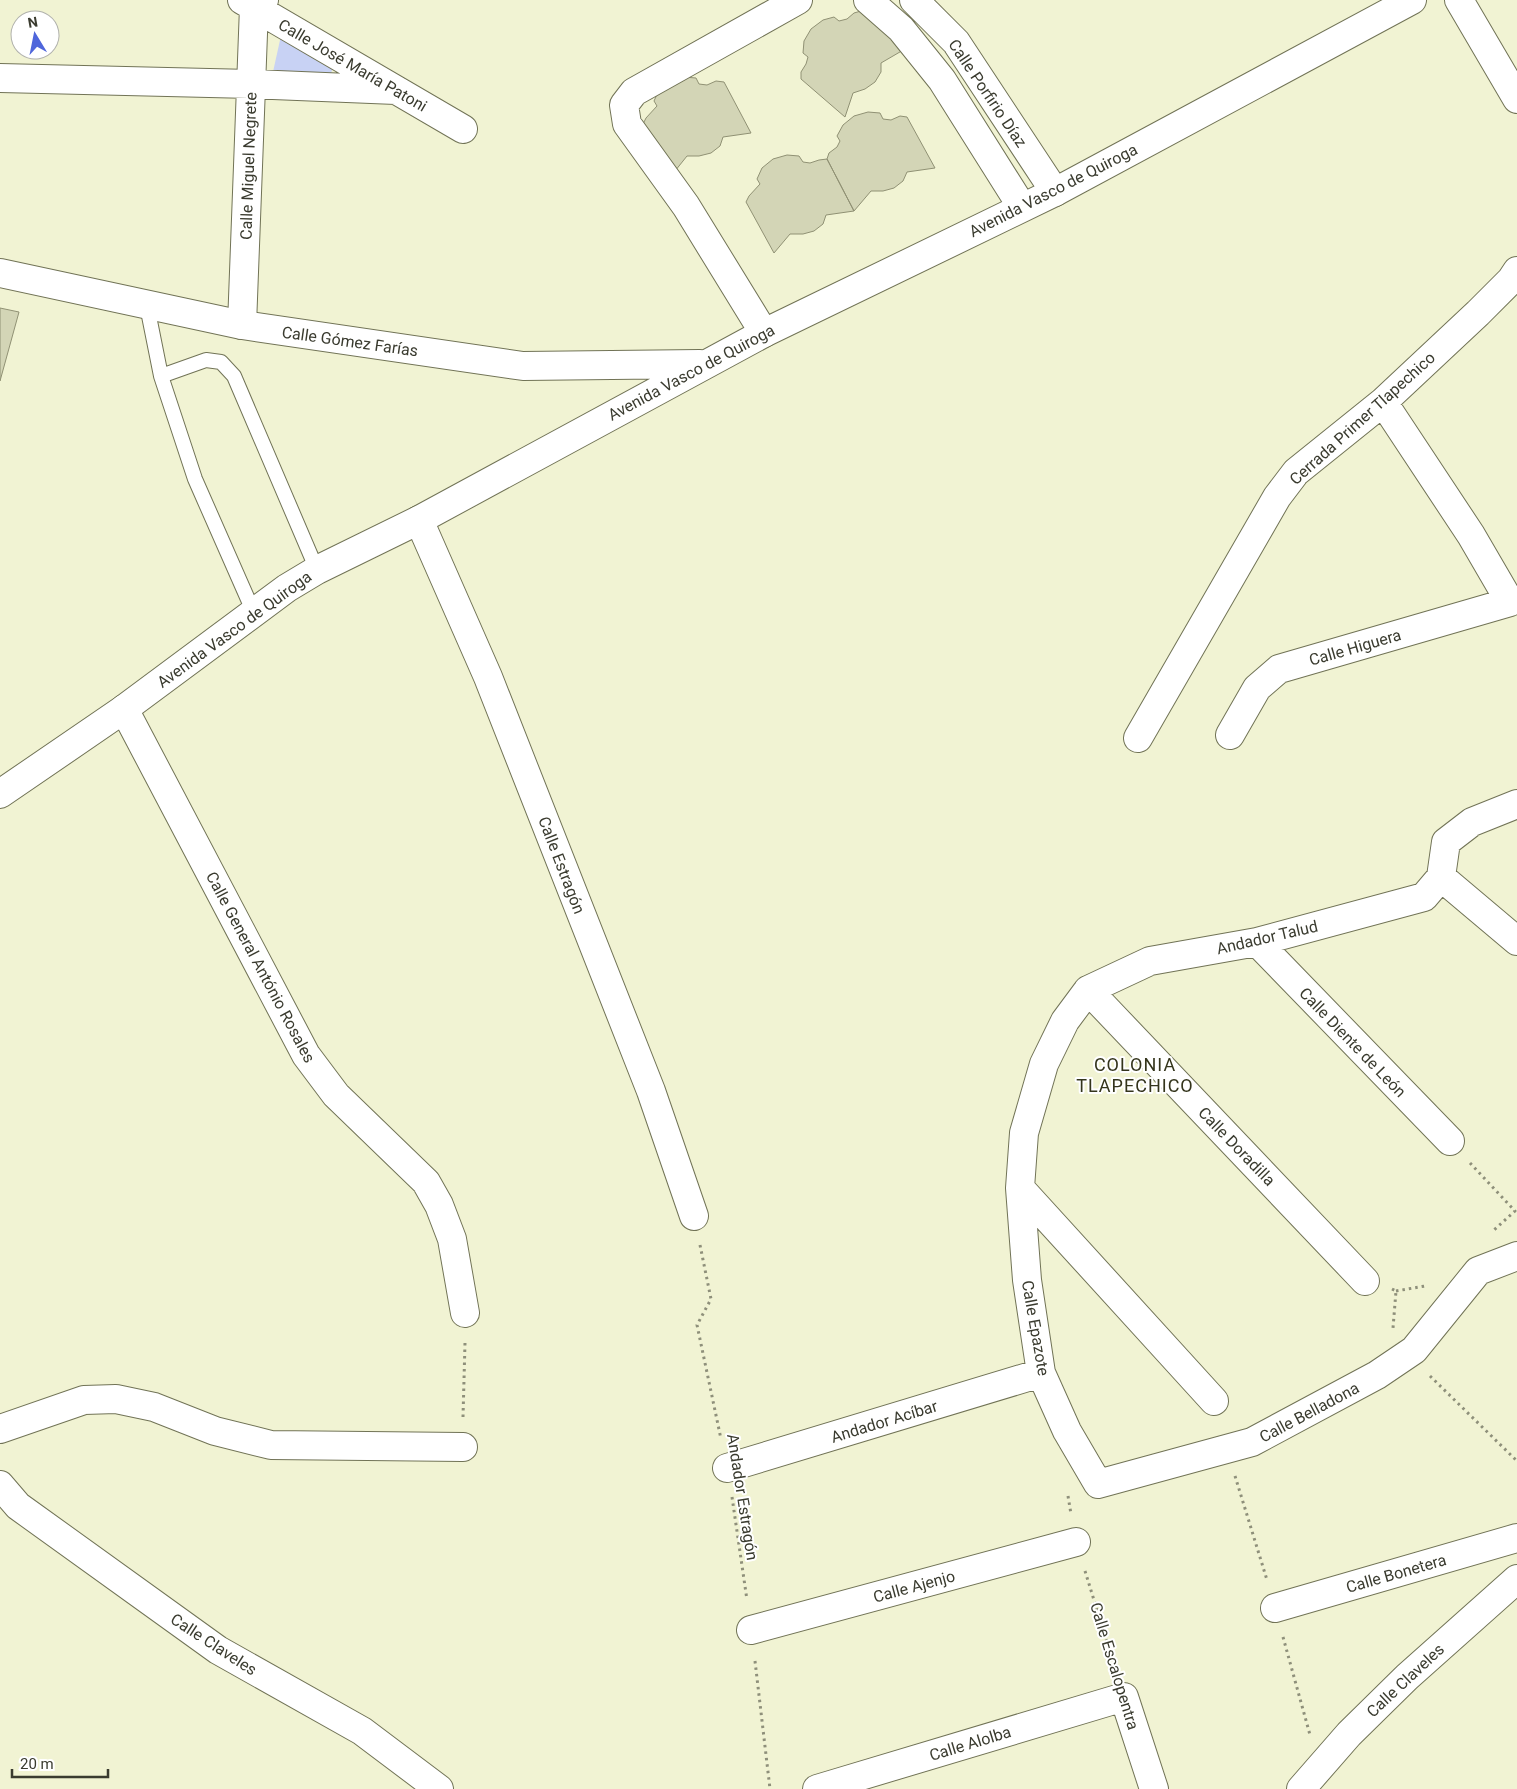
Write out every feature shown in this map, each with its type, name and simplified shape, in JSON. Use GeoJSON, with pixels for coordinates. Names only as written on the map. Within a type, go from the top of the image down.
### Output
{"type":"FeatureCollection","features":[{"type":"Feature","properties":{"kind":"street"},"geometry":{"type":"LineString","coordinates":[[764,333],[686,206],[627,124],[624,105],[634,92],[798,0]]}},
{"type":"Feature","properties":{"kind":"street"},"geometry":{"type":"LineString","coordinates":[[868,0],[901,29],[942,80],[1022,207]]}},
{"type":"Feature","properties":{"kind":"street","name":"Calle Porfirio Díaz"},"geometry":{"type":"LineString","coordinates":[[914,0],[956,42],[1054,192]]}},
{"type":"Feature","properties":{"kind":"street","name":"Avenida Vasco de Quiroga"},"geometry":{"type":"LineString","coordinates":[[0,794],[124,709],[287,588],[317,570],[419,520],[764,333],[1054,192],[1412,0]]}},
{"type":"Feature","properties":{"kind":"street"},"geometry":{"type":"LineString","coordinates":[[1459,0],[1517,99]]}},
{"type":"Feature","properties":{"kind":"street","name":"Calle Miguel Negrete"},"geometry":{"type":"LineString","coordinates":[[242,325],[253,2]]}},
{"type":"Feature","properties":{"kind":"street","name":"Calle José María Patoni"},"geometry":{"type":"LineString","coordinates":[[253,2],[463,129]]}},
{"type":"Feature","properties":{"kind":"street"},"geometry":{"type":"LineString","coordinates":[[0,78],[251,84],[396,90]]}},
{"type":"Feature","properties":{"kind":"street","name":"Cerrada Primer Tlapechico"},"geometry":{"type":"LineString","coordinates":[[1138,738],[1277,497],[1296,472],[1383,402],[1478,314],[1517,272]]}},
{"type":"Feature","properties":{"kind":"street","name":"Calle Gómez Farías"},"geometry":{"type":"LineString","coordinates":[[0,273],[242,325],[523,366],[704,364]]}},
{"type":"Feature","properties":{"kind":"street","name":"Calle Higuera"},"geometry":{"type":"LineString","coordinates":[[1230,735],[1257,688],[1280,669],[1510,602],[1471,535],[1383,402]]}},
{"type":"Feature","properties":{"kind":"street","name":"Calle Estragón"},"geometry":{"type":"LineString","coordinates":[[419,520],[488,677],[651,1091],[694,1216]]}},
{"type":"Feature","properties":{"kind":"street","name":"Calle General António Rosales"},"geometry":{"type":"LineString","coordinates":[[124,709],[306,1055],[336,1095],[426,1182],[438,1205],[452,1240],[465,1312]]}},
{"type":"Feature","properties":{"kind":"street"},"geometry":{"type":"LineString","coordinates":[[1517,804],[1472,822],[1446,842],[1441,877],[1517,941]]}},
{"type":"Feature","properties":{"kind":"street","name":"Andador Talud"},"geometry":{"type":"LineString","coordinates":[[1088,990],[1150,962],[1257,942],[1424,897],[1441,877]]}},
{"type":"Feature","properties":{"kind":"street","name":"Calle Diente de León"},"geometry":{"type":"LineString","coordinates":[[1257,942],[1450,1141]]}},
{"type":"Feature","properties":{"kind":"street","name":"Calle Epazote"},"geometry":{"type":"LineString","coordinates":[[1088,990],[1065,1021],[1044,1064],[1024,1133],[1020,1188],[1027,1280],[1041,1374],[1067,1431],[1098,1484]]}},
{"type":"Feature","properties":{"kind":"street","name":"Calle Doradilla"},"geometry":{"type":"LineString","coordinates":[[1088,990],[1365,1281]]}},
{"type":"Feature","properties":{"kind":"street"},"geometry":{"type":"LineString","coordinates":[[1020,1188],[1214,1400]]}},
{"type":"Feature","properties":{"kind":"street","name":"Calle Belladona"},"geometry":{"type":"LineString","coordinates":[[1098,1484],[1252,1442],[1377,1375],[1414,1350],[1478,1271],[1517,1256]]}},
{"type":"Feature","properties":{"kind":"street","name":"Andador Acíbar"},"geometry":{"type":"LineString","coordinates":[[728,1468],[1041,1374]]}},
{"type":"Feature","properties":{"kind":"street"},"geometry":{"type":"LineString","coordinates":[[0,1429],[84,1400],[116,1399],[154,1407],[216,1431],[272,1445],[463,1447]]}},
{"type":"Feature","properties":{"kind":"street","name":"Calle Claveles"},"geometry":{"type":"LineString","coordinates":[[0,1484],[18,1506],[218,1650],[362,1731],[439,1789]]}},
{"type":"Feature","properties":{"kind":"street","name":"Calle Bonetera"},"geometry":{"type":"LineString","coordinates":[[1276,1608],[1517,1538]]}},
{"type":"Feature","properties":{"kind":"street","name":"Calle Ajenjo"},"geometry":{"type":"LineString","coordinates":[[751,1630],[1076,1542]]}},
{"type":"Feature","properties":{"kind":"street","name":"Calle Claveles"},"geometry":{"type":"LineString","coordinates":[[1301,1789],[1349,1734],[1387,1696],[1517,1578]]}},
{"type":"Feature","properties":{"kind":"street","name":"Calle Alolba"},"geometry":{"type":"LineString","coordinates":[[817,1789],[1124,1697]]}},
{"type":"Feature","properties":{"kind":"street","name":"Calle Escalopentra"},"geometry":{"type":"LineString","coordinates":[[1124,1697],[1154,1789]]}},
{"type":"Feature","properties":{"kind":"lane"},"geometry":{"type":"LineString","coordinates":[[147,306],[161,376],[195,479],[254,613]]}},
{"type":"Feature","properties":{"kind":"lane"},"geometry":{"type":"LineString","coordinates":[[161,376],[206,360],[220,362],[234,376],[317,570]]}},
{"type":"Feature","properties":{"kind":"path"},"geometry":{"type":"LineString","coordinates":[[1450,1141],[1516,1210],[1494,1230]]}},
{"type":"Feature","properties":{"kind":"path","name":"Andador Estragón"},"geometry":{"type":"LineString","coordinates":[[694,1216],[711,1299],[697,1326],[728,1468],[751,1630],[770,1789]]}},
{"type":"Feature","properties":{"kind":"path"},"geometry":{"type":"LineString","coordinates":[[1426,1286],[1433,1282]]}},
{"type":"Feature","properties":{"kind":"path"},"geometry":{"type":"LineString","coordinates":[[463,1447],[465,1312]]}},
{"type":"Feature","properties":{"kind":"path","name":"Calle Escalopentra"},"geometry":{"type":"LineString","coordinates":[[1076,1542],[1124,1697]]}},
{"type":"Feature","properties":{"kind":"shaded area"},"geometry":{"type":"Polygon","coordinates":[[[282,31],[334,60],[329,84],[271,81],[282,31]]]}},
{"type":"Feature","properties":{"kind":"building"},"geometry":{"type":"Polygon","coordinates":[[[861,11],[905,49],[881,63],[881,72],[875,82],[865,89],[853,93],[845,117],[801,79],[801,72],[808,57],[803,53],[804,41],[811,29],[823,20],[834,17],[839,21],[861,11]]]}},
{"type":"Feature","properties":{"kind":"building"},"geometry":{"type":"Polygon","coordinates":[[[684,77],[696,78],[699,84],[707,85],[716,81],[724,82],[751,133],[723,137],[720,146],[711,153],[687,156],[671,176],[643,124],[657,106],[654,101],[659,90],[684,77]]]}},
{"type":"Feature","properties":{"kind":"building"},"geometry":{"type":"Polygon","coordinates":[[[868,112],[880,113],[883,119],[891,120],[900,116],[907,117],[935,168],[907,172],[903,181],[894,188],[883,191],[871,191],[854,211],[827,159],[829,153],[837,147],[840,141],[837,136],[843,125],[854,116],[868,112]]]}},
{"type":"Feature","properties":{"kind":"building"},"geometry":{"type":"Polygon","coordinates":[[[787,155],[799,156],[803,162],[810,163],[827,159],[854,211],[826,215],[823,224],[814,231],[803,234],[790,234],[774,253],[746,202],[760,184],[757,179],[762,168],[773,159],[787,155]]]}},
{"type":"Feature","properties":{"kind":"building"},"geometry":{"type":"Polygon","coordinates":[[[0,308],[19,312],[0,381],[0,308]]]}},
{"type":"Feature","properties":{"kind":"district","name":"COLONIA TLAPECHICO"},"geometry":{"type":"Point","coordinates":[1135,1075]}}]}
